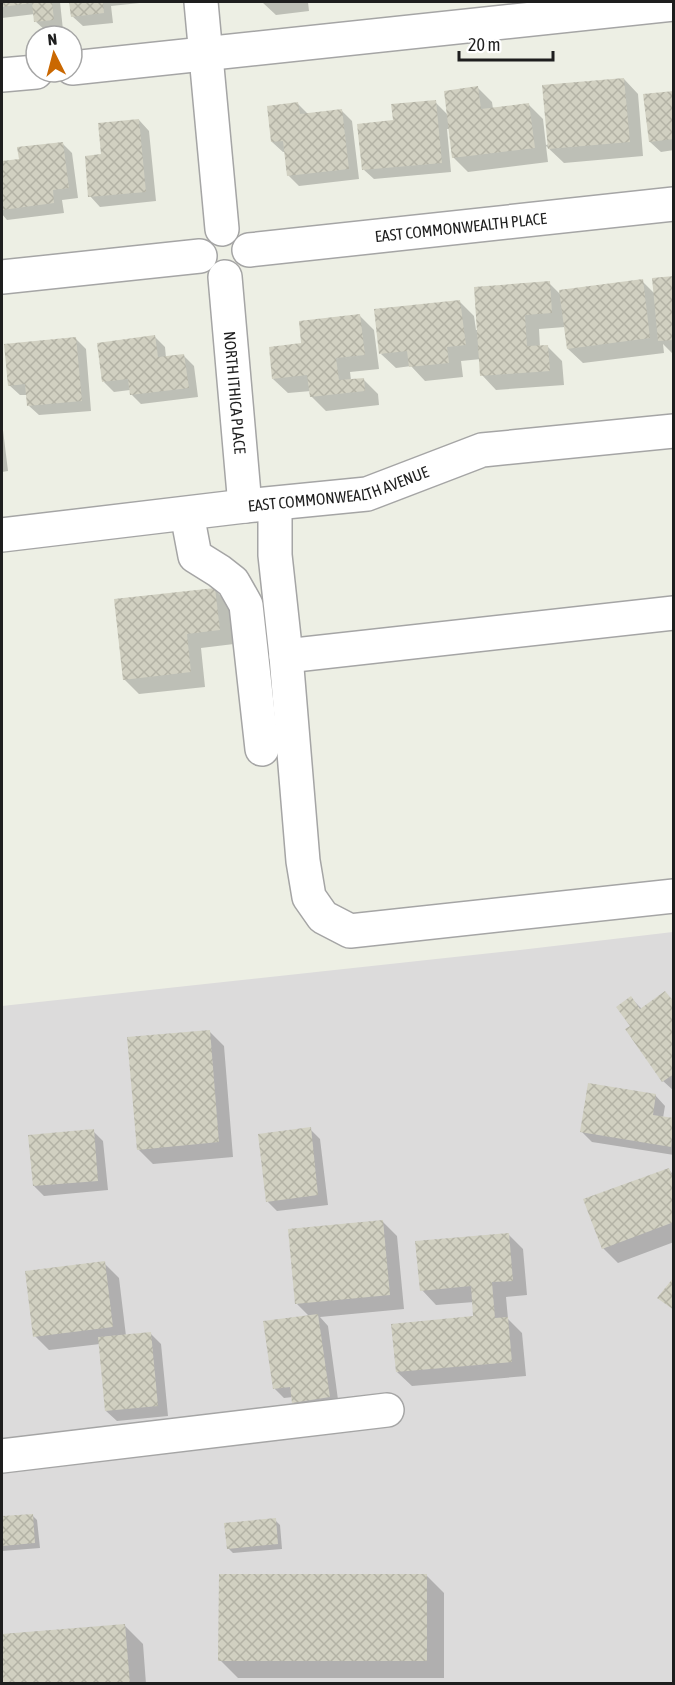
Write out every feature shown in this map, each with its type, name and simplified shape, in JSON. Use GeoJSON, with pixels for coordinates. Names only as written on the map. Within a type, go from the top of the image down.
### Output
{"type":"FeatureCollection","features":[{"type":"Feature","properties":{"kind":"street"},"geometry":{"type":"LineString","coordinates":[[201,2],[222,229]]}},
{"type":"Feature","properties":{"kind":"street"},"geometry":{"type":"LineString","coordinates":[[84,67],[674,4]]}},
{"type":"Feature","properties":{"kind":"street"},"geometry":{"type":"LineString","coordinates":[[2,75],[24,73]]}},
{"type":"Feature","properties":{"kind":"street","name":"EAST COMMONWEALTH PLACE"},"geometry":{"type":"LineString","coordinates":[[249,249],[674,204]]}},
{"type":"Feature","properties":{"kind":"street"},"geometry":{"type":"LineString","coordinates":[[222,229],[234,231],[241,236],[249,249],[245,266],[240,272],[225,277],[211,273],[205,268],[200,256],[201,246],[205,239],[211,233],[222,229]]}},
{"type":"Feature","properties":{"kind":"street"},"geometry":{"type":"LineString","coordinates":[[2,277],[200,256]]}},
{"type":"Feature","properties":{"kind":"street","name":"NORTH ITHICA PLACE"},"geometry":{"type":"LineString","coordinates":[[225,277],[260,505],[275,555],[303,861],[309,897],[323,917],[350,931],[674,896]]}},
{"type":"Feature","properties":{"kind":"street","name":"EAST COMMONWEALTH AVENUE"},"geometry":{"type":"LineString","coordinates":[[2,535],[367,494],[482,450],[674,430]]}},
{"type":"Feature","properties":{"kind":"street"},"geometry":{"type":"LineString","coordinates":[[187,514],[195,556],[233,582],[246,605],[262,748]]}},
{"type":"Feature","properties":{"kind":"street"},"geometry":{"type":"LineString","coordinates":[[285,656],[674,613]]}},
{"type":"Feature","properties":{"kind":"street"},"geometry":{"type":"LineString","coordinates":[[2,1456],[387,1410]]}},
{"type":"Feature","properties":{"kind":"shaded area"},"geometry":{"type":"Polygon","coordinates":[[[673,932],[673,1683],[2,1683],[2,1006],[673,932]]]}},
{"type":"Feature","properties":{"kind":"building"},"geometry":{"type":"Polygon","coordinates":[[[2,2],[52,2],[54,20],[34,22],[32,3],[2,7],[2,2]]]}},
{"type":"Feature","properties":{"kind":"building"},"geometry":{"type":"Polygon","coordinates":[[[69,2],[103,2],[104,13],[71,17],[69,2]]]}},
{"type":"Feature","properties":{"kind":"building"},"geometry":{"type":"Polygon","coordinates":[[[624,78],[630,142],[548,149],[542,85],[624,78]]]}},
{"type":"Feature","properties":{"kind":"building"},"geometry":{"type":"Polygon","coordinates":[[[478,86],[481,109],[529,103],[535,148],[452,158],[444,91],[478,86]]]}},
{"type":"Feature","properties":{"kind":"building"},"geometry":{"type":"Polygon","coordinates":[[[674,91],[674,139],[649,142],[643,94],[674,91]]]}},
{"type":"Feature","properties":{"kind":"building"},"geometry":{"type":"Polygon","coordinates":[[[436,100],[442,163],[362,170],[357,124],[393,120],[391,104],[436,100]]]}},
{"type":"Feature","properties":{"kind":"building"},"geometry":{"type":"Polygon","coordinates":[[[298,102],[300,114],[342,109],[349,169],[287,176],[283,141],[271,142],[267,106],[298,102]]]}},
{"type":"Feature","properties":{"kind":"building"},"geometry":{"type":"Polygon","coordinates":[[[139,119],[146,192],[88,197],[85,156],[101,154],[98,123],[139,119]]]}},
{"type":"Feature","properties":{"kind":"building"},"geometry":{"type":"Polygon","coordinates":[[[63,142],[69,188],[53,190],[54,203],[2,210],[2,161],[19,159],[17,147],[63,142]]]}},
{"type":"Feature","properties":{"kind":"building"},"geometry":{"type":"Polygon","coordinates":[[[674,276],[674,340],[658,341],[652,278],[674,276]]]}},
{"type":"Feature","properties":{"kind":"building"},"geometry":{"type":"Polygon","coordinates":[[[643,279],[650,338],[567,349],[559,290],[643,279]]]}},
{"type":"Feature","properties":{"kind":"building"},"geometry":{"type":"Polygon","coordinates":[[[550,281],[552,313],[525,315],[527,346],[548,345],[550,371],[480,376],[474,287],[550,281]]]}},
{"type":"Feature","properties":{"kind":"building"},"geometry":{"type":"Polygon","coordinates":[[[460,300],[466,345],[447,347],[449,363],[409,367],[407,351],[379,354],[374,309],[460,300]]]}},
{"type":"Feature","properties":{"kind":"building"},"geometry":{"type":"Polygon","coordinates":[[[360,314],[365,355],[336,358],[339,380],[364,378],[365,391],[310,397],[307,375],[272,379],[269,347],[301,343],[299,321],[360,314]]]}},
{"type":"Feature","properties":{"kind":"building"},"geometry":{"type":"Polygon","coordinates":[[[155,335],[158,357],[184,354],[189,388],[130,395],[128,379],[102,382],[97,343],[155,335]]]}},
{"type":"Feature","properties":{"kind":"building"},"geometry":{"type":"Polygon","coordinates":[[[76,337],[82,401],[27,406],[25,384],[8,386],[4,344],[76,337]]]}},
{"type":"Feature","properties":{"kind":"building"},"geometry":{"type":"Polygon","coordinates":[[[215,588],[220,630],[187,634],[191,672],[123,680],[114,599],[215,588]]]}},
{"type":"Feature","properties":{"kind":"building"},"geometry":{"type":"Polygon","coordinates":[[[665,991],[674,1002],[674,1074],[662,1082],[625,1029],[630,1026],[616,1007],[631,996],[640,1009],[665,991]]]}},
{"type":"Feature","properties":{"kind":"building"},"geometry":{"type":"Polygon","coordinates":[[[210,1030],[219,1142],[137,1150],[127,1037],[210,1030]]]}},
{"type":"Feature","properties":{"kind":"building"},"geometry":{"type":"Polygon","coordinates":[[[588,1083],[656,1094],[653,1115],[674,1118],[671,1147],[580,1132],[588,1083]]]}},
{"type":"Feature","properties":{"kind":"building"},"geometry":{"type":"Polygon","coordinates":[[[311,1127],[318,1195],[266,1202],[258,1134],[311,1127]]]}},
{"type":"Feature","properties":{"kind":"building"},"geometry":{"type":"Polygon","coordinates":[[[94,1129],[98,1181],[33,1186],[28,1135],[94,1129]]]}},
{"type":"Feature","properties":{"kind":"building"},"geometry":{"type":"Polygon","coordinates":[[[669,1168],[674,1181],[674,1222],[602,1249],[583,1199],[669,1168]]]}},
{"type":"Feature","properties":{"kind":"building"},"geometry":{"type":"Polygon","coordinates":[[[383,1220],[390,1295],[295,1304],[288,1229],[383,1220]]]}},
{"type":"Feature","properties":{"kind":"building"},"geometry":{"type":"Polygon","coordinates":[[[509,1233],[513,1281],[492,1282],[495,1318],[508,1317],[512,1362],[396,1372],[391,1324],[473,1316],[471,1286],[420,1291],[415,1241],[509,1233]]]}},
{"type":"Feature","properties":{"kind":"building"},"geometry":{"type":"Polygon","coordinates":[[[105,1261],[113,1327],[33,1337],[25,1271],[105,1261]]]}},
{"type":"Feature","properties":{"kind":"building"},"geometry":{"type":"Polygon","coordinates":[[[674,1277],[674,1310],[657,1298],[674,1277]]]}},
{"type":"Feature","properties":{"kind":"building"},"geometry":{"type":"Polygon","coordinates":[[[318,1314],[330,1397],[292,1403],[290,1387],[273,1389],[263,1321],[318,1314]]]}},
{"type":"Feature","properties":{"kind":"building"},"geometry":{"type":"Polygon","coordinates":[[[151,1332],[158,1406],[105,1411],[98,1337],[151,1332]]]}},
{"type":"Feature","properties":{"kind":"building"},"geometry":{"type":"Polygon","coordinates":[[[33,1514],[35,1543],[2,1546],[2,1516],[33,1514]]]}},
{"type":"Feature","properties":{"kind":"building"},"geometry":{"type":"Polygon","coordinates":[[[276,1518],[278,1544],[227,1549],[224,1523],[276,1518]]]}},
{"type":"Feature","properties":{"kind":"building"},"geometry":{"type":"Polygon","coordinates":[[[219,1574],[427,1574],[427,1661],[218,1661],[219,1574]]]}},
{"type":"Feature","properties":{"kind":"building"},"geometry":{"type":"Polygon","coordinates":[[[125,1624],[130,1684],[2,1684],[2,1634],[125,1624]]]}}]}
